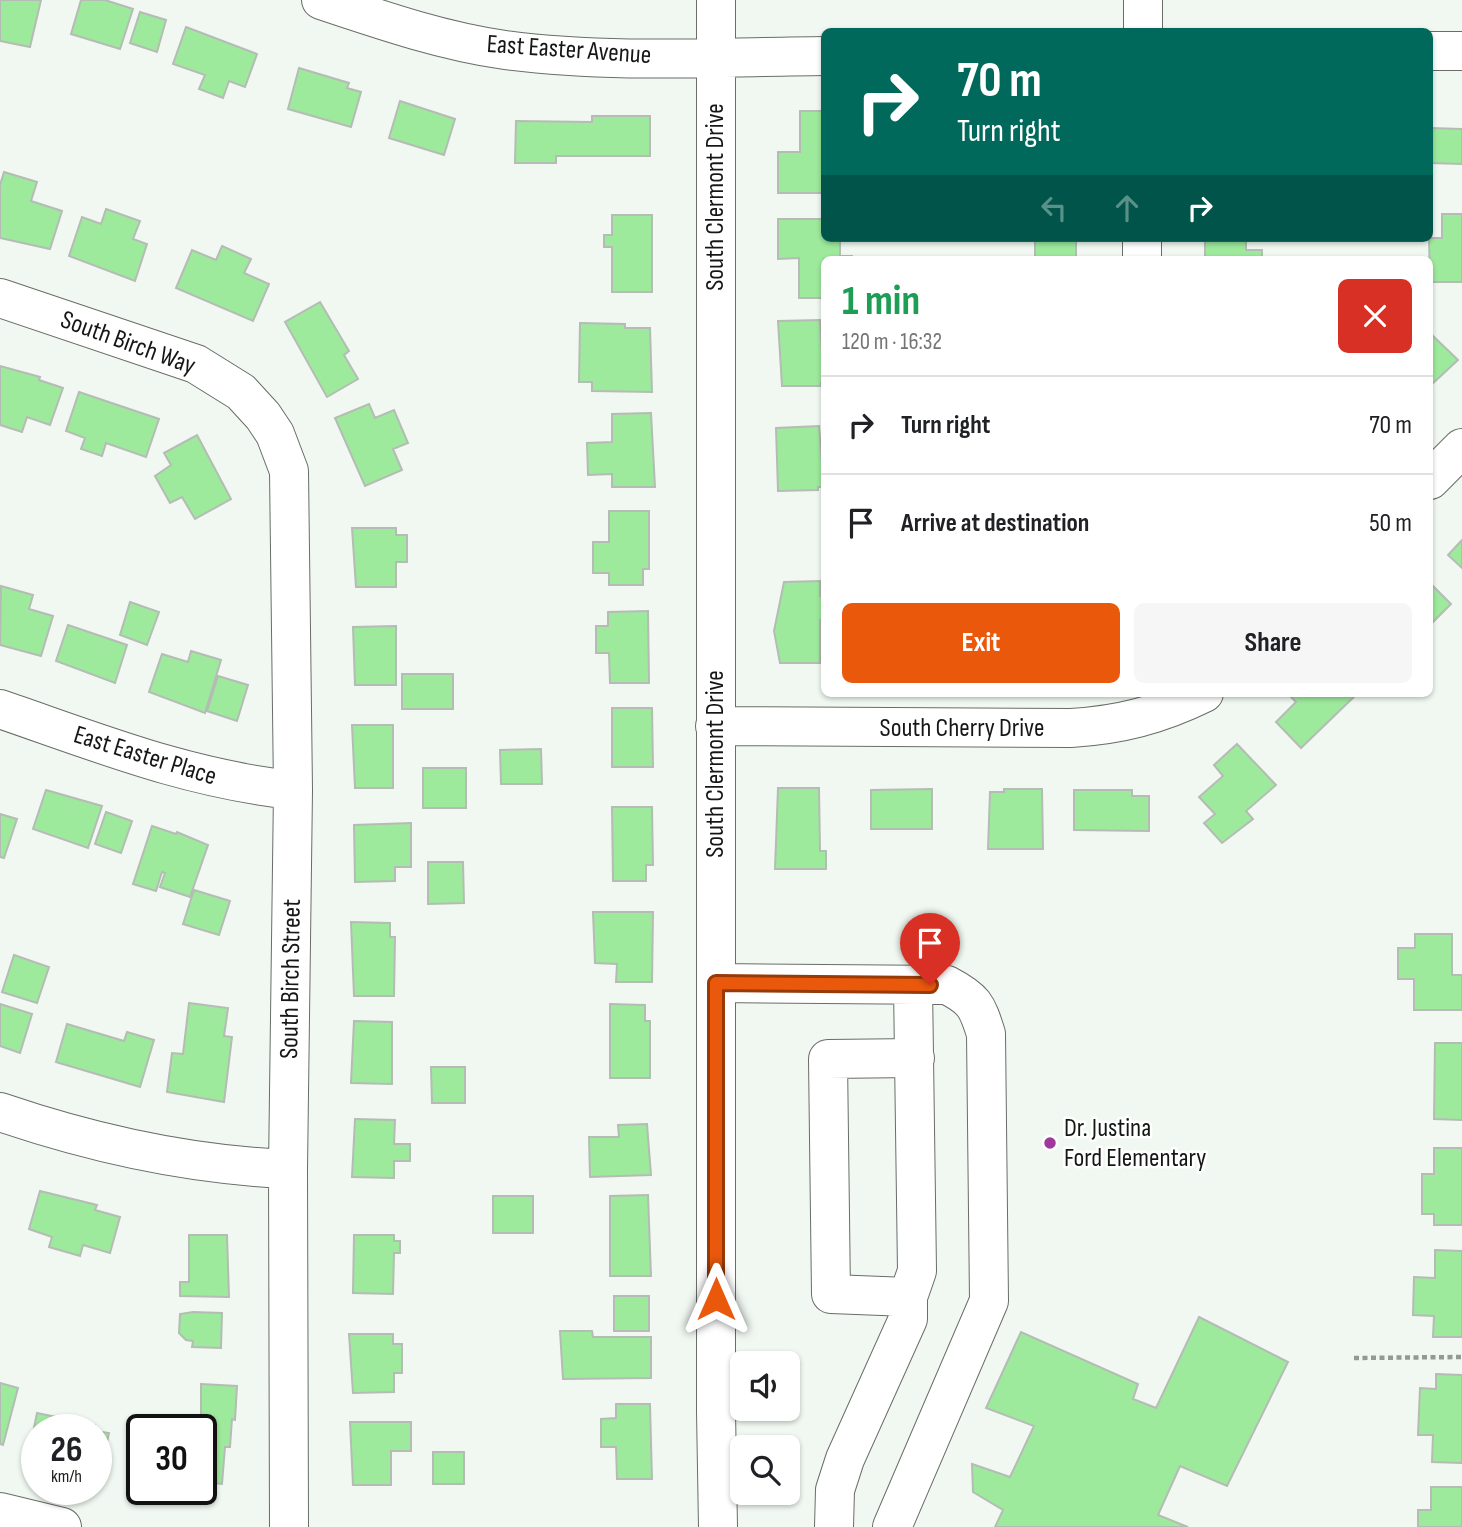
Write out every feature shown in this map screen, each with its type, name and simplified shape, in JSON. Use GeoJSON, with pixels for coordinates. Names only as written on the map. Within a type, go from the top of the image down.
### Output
{"type":"FeatureCollection","features":[{"type":"Feature","properties":{"kind":"street","name":"East Easter Avenue"},"geometry":{"type":"LineString","coordinates":[[321,0],[412,30],[504,50],[591,57],[821,56]]}},
{"type":"Feature","properties":{"kind":"street","name":"South Clermont Drive"},"geometry":{"type":"LineString","coordinates":[[716,0],[718,1527]]}},
{"type":"Feature","properties":{"kind":"street"},"geometry":{"type":"LineString","coordinates":[[1143,0],[1143,28]]}},
{"type":"Feature","properties":{"kind":"street"},"geometry":{"type":"LineString","coordinates":[[1433,51],[1462,51]]}},
{"type":"Feature","properties":{"kind":"street","name":"South Birch Way"},"geometry":{"type":"LineString","coordinates":[[0,298],[196,364],[241,392],[275,434]]}},
{"type":"Feature","properties":{"kind":"street","name":"South Birch Street"},"geometry":{"type":"LineString","coordinates":[[275,434],[289,471],[292,493],[289,1527]]}},
{"type":"Feature","properties":{"kind":"street"},"geometry":{"type":"LineString","coordinates":[[1433,477],[1462,448]]}},
{"type":"Feature","properties":{"kind":"street","name":"South Cherry Drive"},"geometry":{"type":"LineString","coordinates":[[715,726],[1071,728],[1115,725],[1172,708],[1195,697]]}},
{"type":"Feature","properties":{"kind":"street","name":"East Easter Place"},"geometry":{"type":"LineString","coordinates":[[0,709],[181,771],[237,784],[293,790]]}},
{"type":"Feature","properties":{"kind":"street"},"geometry":{"type":"LineString","coordinates":[[716,983],[947,985],[970,997],[978,1010],[986,1034],[989,1301],[892,1527]]}},
{"type":"Feature","properties":{"kind":"street"},"geometry":{"type":"LineString","coordinates":[[834,1527],[835,1490],[845,1459],[908,1319],[908,1297],[917,1271],[913,985]]}},
{"type":"Feature","properties":{"kind":"street"},"geometry":{"type":"LineString","coordinates":[[908,1297],[831,1294],[828,1059],[915,1058]]}},
{"type":"Feature","properties":{"kind":"street"},"geometry":{"type":"LineString","coordinates":[[0,1112],[120,1148],[236,1167],[288,1169]]}},
{"type":"Feature","properties":{"kind":"street"},"geometry":{"type":"LineString","coordinates":[[0,1512],[62,1527]]}},
{"type":"Feature","properties":{"kind":"path"},"geometry":{"type":"LineString","coordinates":[[1354,1358],[1462,1357]]}},
{"type":"Feature","properties":{"kind":"building"},"geometry":{"type":"Polygon","coordinates":[[[0,0],[41,0],[30,47],[0,41],[0,0]]]}},
{"type":"Feature","properties":{"kind":"building"},"geometry":{"type":"Polygon","coordinates":[[[81,0],[105,0],[133,9],[120,49],[71,34],[81,0]]]}},
{"type":"Feature","properties":{"kind":"building"},"geometry":{"type":"Polygon","coordinates":[[[140,12],[166,20],[157,52],[130,43],[140,12]]]}},
{"type":"Feature","properties":{"kind":"building"},"geometry":{"type":"Polygon","coordinates":[[[186,27],[257,54],[245,87],[229,81],[223,98],[199,89],[205,75],[173,64],[186,27]]]}},
{"type":"Feature","properties":{"kind":"building"},"geometry":{"type":"Polygon","coordinates":[[[299,68],[349,83],[347,88],[361,92],[351,127],[288,109],[299,68]]]}},
{"type":"Feature","properties":{"kind":"building"},"geometry":{"type":"Polygon","coordinates":[[[400,101],[455,119],[444,155],[389,138],[400,101]]]}},
{"type":"Feature","properties":{"kind":"building"},"geometry":{"type":"Polygon","coordinates":[[[800,111],[821,111],[821,193],[778,193],[778,152],[800,152],[800,111]]]}},
{"type":"Feature","properties":{"kind":"building"},"geometry":{"type":"Polygon","coordinates":[[[592,116],[650,116],[650,156],[556,156],[556,163],[515,163],[516,121],[592,122],[592,116]]]}},
{"type":"Feature","properties":{"kind":"building"},"geometry":{"type":"Polygon","coordinates":[[[1433,128],[1462,129],[1462,164],[1433,163],[1433,128]]]}},
{"type":"Feature","properties":{"kind":"building"},"geometry":{"type":"Polygon","coordinates":[[[4,172],[37,182],[31,201],[62,211],[50,249],[0,238],[0,185],[4,172]]]}},
{"type":"Feature","properties":{"kind":"building"},"geometry":{"type":"Polygon","coordinates":[[[106,209],[140,221],[133,239],[147,244],[135,281],[69,256],[82,217],[101,224],[106,209]]]}},
{"type":"Feature","properties":{"kind":"building"},"geometry":{"type":"Polygon","coordinates":[[[1442,214],[1462,214],[1462,282],[1433,282],[1433,256],[1429,256],[1429,242],[1433,242],[1433,238],[1442,238],[1442,214]]]}},
{"type":"Feature","properties":{"kind":"building"},"geometry":{"type":"Polygon","coordinates":[[[612,215],[652,215],[652,292],[612,292],[612,247],[604,247],[604,235],[612,235],[612,215]]]}},
{"type":"Feature","properties":{"kind":"building"},"geometry":{"type":"Polygon","coordinates":[[[778,219],[821,219],[821,242],[840,242],[840,256],[821,256],[821,298],[799,298],[799,258],[778,259],[778,219]]]}},
{"type":"Feature","properties":{"kind":"building"},"geometry":{"type":"Polygon","coordinates":[[[1035,242],[1076,242],[1076,256],[1035,256],[1035,242]]]}},
{"type":"Feature","properties":{"kind":"building"},"geometry":{"type":"Polygon","coordinates":[[[1205,242],[1246,242],[1246,250],[1262,250],[1262,256],[1205,256],[1205,242]]]}},
{"type":"Feature","properties":{"kind":"building"},"geometry":{"type":"Polygon","coordinates":[[[222,246],[251,259],[244,273],[269,284],[253,321],[176,288],[192,250],[216,260],[222,246]]]}},
{"type":"Feature","properties":{"kind":"building"},"geometry":{"type":"Polygon","coordinates":[[[320,302],[349,351],[344,355],[358,379],[327,397],[285,322],[320,302]]]}},
{"type":"Feature","properties":{"kind":"building"},"geometry":{"type":"Polygon","coordinates":[[[820,320],[821,386],[782,386],[778,321],[820,320]]]}},
{"type":"Feature","properties":{"kind":"building"},"geometry":{"type":"Polygon","coordinates":[[[580,323],[625,324],[625,328],[650,328],[652,392],[592,391],[592,382],[579,382],[580,323]]]}},
{"type":"Feature","properties":{"kind":"building"},"geometry":{"type":"Polygon","coordinates":[[[1433,336],[1458,360],[1433,383],[1433,336]]]}},
{"type":"Feature","properties":{"kind":"building"},"geometry":{"type":"Polygon","coordinates":[[[0,366],[40,377],[39,380],[63,388],[50,425],[27,417],[22,432],[0,425],[0,366]]]}},
{"type":"Feature","properties":{"kind":"building"},"geometry":{"type":"Polygon","coordinates":[[[79,392],[159,419],[146,457],[106,443],[102,456],[81,449],[85,438],[66,431],[79,392]]]}},
{"type":"Feature","properties":{"kind":"building"},"geometry":{"type":"Polygon","coordinates":[[[369,404],[375,418],[394,410],[408,443],[393,449],[402,470],[365,486],[335,418],[369,404]]]}},
{"type":"Feature","properties":{"kind":"building"},"geometry":{"type":"Polygon","coordinates":[[[651,413],[655,487],[612,487],[612,474],[588,475],[587,443],[612,442],[612,414],[651,413]]]}},
{"type":"Feature","properties":{"kind":"building"},"geometry":{"type":"Polygon","coordinates":[[[819,426],[821,487],[818,487],[818,490],[778,491],[776,428],[819,426]]]}},
{"type":"Feature","properties":{"kind":"building"},"geometry":{"type":"Polygon","coordinates":[[[197,435],[231,499],[195,519],[182,497],[170,503],[155,476],[171,465],[164,453],[197,435]]]}},
{"type":"Feature","properties":{"kind":"building"},"geometry":{"type":"Polygon","coordinates":[[[609,511],[649,511],[649,569],[643,569],[643,585],[609,585],[609,573],[593,573],[593,542],[609,542],[609,511]]]}},
{"type":"Feature","properties":{"kind":"building"},"geometry":{"type":"Polygon","coordinates":[[[352,528],[396,528],[396,535],[407,535],[407,562],[396,562],[396,587],[356,587],[352,528]]]}},
{"type":"Feature","properties":{"kind":"building"},"geometry":{"type":"Polygon","coordinates":[[[1462,540],[1462,568],[1448,555],[1462,540]]]}},
{"type":"Feature","properties":{"kind":"building"},"geometry":{"type":"Polygon","coordinates":[[[820,581],[820,663],[780,663],[774,631],[784,582],[820,581]]]}},
{"type":"Feature","properties":{"kind":"building"},"geometry":{"type":"Polygon","coordinates":[[[1,586],[33,595],[29,609],[53,616],[41,656],[0,645],[1,586]]]}},
{"type":"Feature","properties":{"kind":"building"},"geometry":{"type":"Polygon","coordinates":[[[1433,586],[1451,604],[1433,622],[1433,586]]]}},
{"type":"Feature","properties":{"kind":"building"},"geometry":{"type":"Polygon","coordinates":[[[130,602],[159,612],[147,645],[120,635],[130,602]]]}},
{"type":"Feature","properties":{"kind":"building"},"geometry":{"type":"Polygon","coordinates":[[[648,611],[649,683],[610,683],[609,653],[596,653],[596,626],[608,626],[608,612],[648,611]]]}},
{"type":"Feature","properties":{"kind":"building"},"geometry":{"type":"Polygon","coordinates":[[[68,625],[127,645],[115,683],[56,661],[68,625]]]}},
{"type":"Feature","properties":{"kind":"building"},"geometry":{"type":"Polygon","coordinates":[[[396,626],[396,685],[355,685],[353,627],[396,626]]]}},
{"type":"Feature","properties":{"kind":"building"},"geometry":{"type":"Polygon","coordinates":[[[191,651],[221,660],[205,713],[149,692],[162,654],[188,662],[191,651]]]}},
{"type":"Feature","properties":{"kind":"building"},"geometry":{"type":"Polygon","coordinates":[[[402,674],[453,674],[453,709],[402,709],[402,674]]]}},
{"type":"Feature","properties":{"kind":"building"},"geometry":{"type":"Polygon","coordinates":[[[218,676],[248,685],[237,721],[207,711],[218,676]]]}},
{"type":"Feature","properties":{"kind":"building"},"geometry":{"type":"Polygon","coordinates":[[[1291,697],[1354,697],[1301,748],[1276,722],[1296,702],[1291,697]]]}},
{"type":"Feature","properties":{"kind":"building"},"geometry":{"type":"Polygon","coordinates":[[[612,708],[652,708],[653,767],[612,767],[612,708]]]}},
{"type":"Feature","properties":{"kind":"building"},"geometry":{"type":"Polygon","coordinates":[[[352,725],[393,725],[393,788],[355,788],[352,725]]]}},
{"type":"Feature","properties":{"kind":"building"},"geometry":{"type":"Polygon","coordinates":[[[1237,744],[1276,785],[1246,811],[1253,819],[1222,843],[1204,823],[1215,814],[1199,797],[1223,776],[1214,765],[1237,744]]]}},
{"type":"Feature","properties":{"kind":"building"},"geometry":{"type":"Polygon","coordinates":[[[541,749],[542,784],[501,784],[500,750],[541,749]]]}},
{"type":"Feature","properties":{"kind":"building"},"geometry":{"type":"Polygon","coordinates":[[[423,768],[466,768],[466,808],[423,808],[423,768]]]}},
{"type":"Feature","properties":{"kind":"building"},"geometry":{"type":"Polygon","coordinates":[[[778,788],[819,788],[820,851],[826,851],[826,869],[775,869],[778,788]]]}},
{"type":"Feature","properties":{"kind":"building"},"geometry":{"type":"Polygon","coordinates":[[[932,789],[932,829],[871,829],[871,790],[932,789]]]}},
{"type":"Feature","properties":{"kind":"building"},"geometry":{"type":"Polygon","coordinates":[[[1004,789],[1042,789],[1043,849],[988,849],[990,792],[1004,792],[1004,789]]]}},
{"type":"Feature","properties":{"kind":"building"},"geometry":{"type":"Polygon","coordinates":[[[46,790],[102,806],[88,848],[33,829],[46,790]]]}},
{"type":"Feature","properties":{"kind":"building"},"geometry":{"type":"Polygon","coordinates":[[[1074,790],[1132,790],[1132,796],[1149,796],[1149,831],[1074,830],[1074,790]]]}},
{"type":"Feature","properties":{"kind":"building"},"geometry":{"type":"Polygon","coordinates":[[[612,807],[652,807],[653,865],[646,865],[646,881],[613,881],[612,807]]]}},
{"type":"Feature","properties":{"kind":"building"},"geometry":{"type":"Polygon","coordinates":[[[106,812],[132,821],[121,853],[95,844],[106,812]]]}},
{"type":"Feature","properties":{"kind":"building"},"geometry":{"type":"Polygon","coordinates":[[[0,814],[17,819],[4,858],[0,857],[0,814]]]}},
{"type":"Feature","properties":{"kind":"building"},"geometry":{"type":"Polygon","coordinates":[[[411,823],[411,867],[395,867],[395,881],[355,882],[354,825],[411,823]]]}},
{"type":"Feature","properties":{"kind":"building"},"geometry":{"type":"Polygon","coordinates":[[[152,826],[176,834],[177,832],[208,845],[190,897],[160,887],[165,873],[162,872],[156,891],[133,884],[152,826]]]}},
{"type":"Feature","properties":{"kind":"building"},"geometry":{"type":"Polygon","coordinates":[[[428,862],[463,862],[464,903],[428,904],[428,862]]]}},
{"type":"Feature","properties":{"kind":"building"},"geometry":{"type":"Polygon","coordinates":[[[194,890],[230,901],[219,935],[183,924],[194,890]]]}},
{"type":"Feature","properties":{"kind":"building"},"geometry":{"type":"Polygon","coordinates":[[[593,912],[653,912],[652,982],[616,982],[617,964],[595,963],[593,912]]]}},
{"type":"Feature","properties":{"kind":"building"},"geometry":{"type":"Polygon","coordinates":[[[351,922],[390,923],[390,937],[395,937],[394,996],[354,996],[351,922]]]}},
{"type":"Feature","properties":{"kind":"building"},"geometry":{"type":"Polygon","coordinates":[[[1415,934],[1452,934],[1452,975],[1462,975],[1462,1010],[1414,1010],[1414,979],[1398,979],[1398,948],[1415,948],[1415,934]]]}},
{"type":"Feature","properties":{"kind":"building"},"geometry":{"type":"Polygon","coordinates":[[[14,955],[49,967],[37,1003],[2,992],[14,955]]]}},
{"type":"Feature","properties":{"kind":"building"},"geometry":{"type":"Polygon","coordinates":[[[189,1003],[228,1008],[224,1036],[232,1037],[224,1102],[167,1092],[172,1053],[183,1054],[189,1003]]]}},
{"type":"Feature","properties":{"kind":"building"},"geometry":{"type":"Polygon","coordinates":[[[0,1004],[32,1014],[20,1053],[0,1046],[0,1004]]]}},
{"type":"Feature","properties":{"kind":"building"},"geometry":{"type":"Polygon","coordinates":[[[610,1004],[645,1005],[645,1021],[650,1021],[650,1078],[610,1078],[610,1004]]]}},
{"type":"Feature","properties":{"kind":"building"},"geometry":{"type":"Polygon","coordinates":[[[354,1021],[392,1022],[392,1084],[351,1083],[354,1021]]]}},
{"type":"Feature","properties":{"kind":"building"},"geometry":{"type":"Polygon","coordinates":[[[67,1024],[124,1041],[127,1032],[154,1040],[140,1087],[56,1062],[67,1024]]]}},
{"type":"Feature","properties":{"kind":"building"},"geometry":{"type":"Polygon","coordinates":[[[1435,1043],[1462,1043],[1462,1120],[1434,1119],[1435,1043]]]}},
{"type":"Feature","properties":{"kind":"building"},"geometry":{"type":"Polygon","coordinates":[[[431,1067],[465,1067],[465,1103],[432,1103],[431,1067]]]}},
{"type":"Feature","properties":{"kind":"building"},"geometry":{"type":"Polygon","coordinates":[[[355,1119],[395,1120],[394,1144],[410,1144],[410,1161],[394,1161],[394,1178],[352,1177],[355,1119]]]}},
{"type":"Feature","properties":{"kind":"building"},"geometry":{"type":"Polygon","coordinates":[[[647,1124],[651,1175],[590,1177],[589,1137],[619,1137],[618,1125],[647,1124]]]}},
{"type":"Feature","properties":{"kind":"building"},"geometry":{"type":"Polygon","coordinates":[[[1434,1148],[1462,1148],[1462,1225],[1434,1225],[1434,1214],[1422,1214],[1422,1174],[1434,1174],[1434,1148]]]}},
{"type":"Feature","properties":{"kind":"building"},"geometry":{"type":"Polygon","coordinates":[[[40,1191],[97,1205],[95,1210],[120,1217],[110,1253],[83,1245],[80,1256],[49,1247],[52,1237],[29,1229],[40,1191]]]}},
{"type":"Feature","properties":{"kind":"building"},"geometry":{"type":"Polygon","coordinates":[[[648,1195],[651,1276],[610,1276],[610,1196],[648,1195]]]}},
{"type":"Feature","properties":{"kind":"building"},"geometry":{"type":"Polygon","coordinates":[[[493,1196],[533,1196],[533,1233],[493,1233],[493,1196]]]}},
{"type":"Feature","properties":{"kind":"building"},"geometry":{"type":"Polygon","coordinates":[[[189,1235],[227,1235],[229,1297],[180,1296],[180,1282],[189,1282],[189,1235]]]}},
{"type":"Feature","properties":{"kind":"building"},"geometry":{"type":"Polygon","coordinates":[[[354,1235],[394,1235],[394,1241],[400,1241],[400,1253],[394,1253],[393,1294],[353,1293],[354,1235]]]}},
{"type":"Feature","properties":{"kind":"building"},"geometry":{"type":"Polygon","coordinates":[[[1435,1250],[1462,1251],[1462,1337],[1433,1337],[1434,1316],[1413,1315],[1414,1277],[1435,1278],[1435,1250]]]}},
{"type":"Feature","properties":{"kind":"building"},"geometry":{"type":"Polygon","coordinates":[[[614,1296],[649,1296],[649,1331],[614,1331],[614,1296]]]}},
{"type":"Feature","properties":{"kind":"building"},"geometry":{"type":"Polygon","coordinates":[[[222,1313],[221,1348],[192,1347],[193,1341],[186,1340],[179,1333],[180,1314],[222,1313]]]}},
{"type":"Feature","properties":{"kind":"building"},"geometry":{"type":"Polygon","coordinates":[[[1199,1317],[1288,1362],[1227,1486],[1180,1466],[1158,1515],[1188,1527],[995,1527],[1003,1510],[973,1492],[972,1464],[1010,1477],[1034,1426],[986,1408],[1021,1332],[1138,1384],[1133,1399],[1156,1408],[1199,1317]]]}},
{"type":"Feature","properties":{"kind":"building"},"geometry":{"type":"Polygon","coordinates":[[[560,1331],[592,1331],[593,1337],[651,1337],[651,1378],[563,1379],[560,1331]]]}},
{"type":"Feature","properties":{"kind":"building"},"geometry":{"type":"Polygon","coordinates":[[[349,1334],[393,1334],[393,1344],[402,1344],[402,1373],[394,1373],[394,1392],[353,1393],[349,1334]]]}},
{"type":"Feature","properties":{"kind":"building"},"geometry":{"type":"Polygon","coordinates":[[[1436,1374],[1462,1375],[1462,1463],[1432,1462],[1433,1435],[1418,1435],[1420,1388],[1436,1389],[1436,1374]]]}},
{"type":"Feature","properties":{"kind":"building"},"geometry":{"type":"Polygon","coordinates":[[[0,1383],[18,1388],[3,1445],[0,1444],[0,1383]]]}},
{"type":"Feature","properties":{"kind":"building"},"geometry":{"type":"Polygon","coordinates":[[[201,1384],[237,1386],[235,1420],[232,1419],[230,1447],[225,1447],[222,1484],[217,1484],[217,1414],[201,1414],[201,1384]]]}},
{"type":"Feature","properties":{"kind":"building"},"geometry":{"type":"Polygon","coordinates":[[[616,1404],[650,1404],[652,1479],[617,1479],[616,1447],[601,1447],[601,1419],[616,1418],[616,1404]]]}},
{"type":"Feature","properties":{"kind":"building"},"geometry":{"type":"Polygon","coordinates":[[[350,1422],[411,1422],[411,1451],[391,1451],[391,1485],[353,1485],[350,1422]]]}},
{"type":"Feature","properties":{"kind":"building"},"geometry":{"type":"Polygon","coordinates":[[[433,1452],[464,1452],[464,1484],[433,1484],[433,1452]]]}},
{"type":"Feature","properties":{"kind":"building"},"geometry":{"type":"Polygon","coordinates":[[[1431,1487],[1462,1487],[1462,1527],[1418,1527],[1418,1510],[1431,1510],[1431,1487]]]}},
{"type":"Feature","properties":{"kind":"place","name":"Dr. Justina Ford Elementary"},"geometry":{"type":"Point","coordinates":[1050,1143]}},
{"type":"Feature","properties":{"kind":"route"},"geometry":{"type":"LineString","coordinates":[[716,1299],[716,983],[930,985]]}}]}
